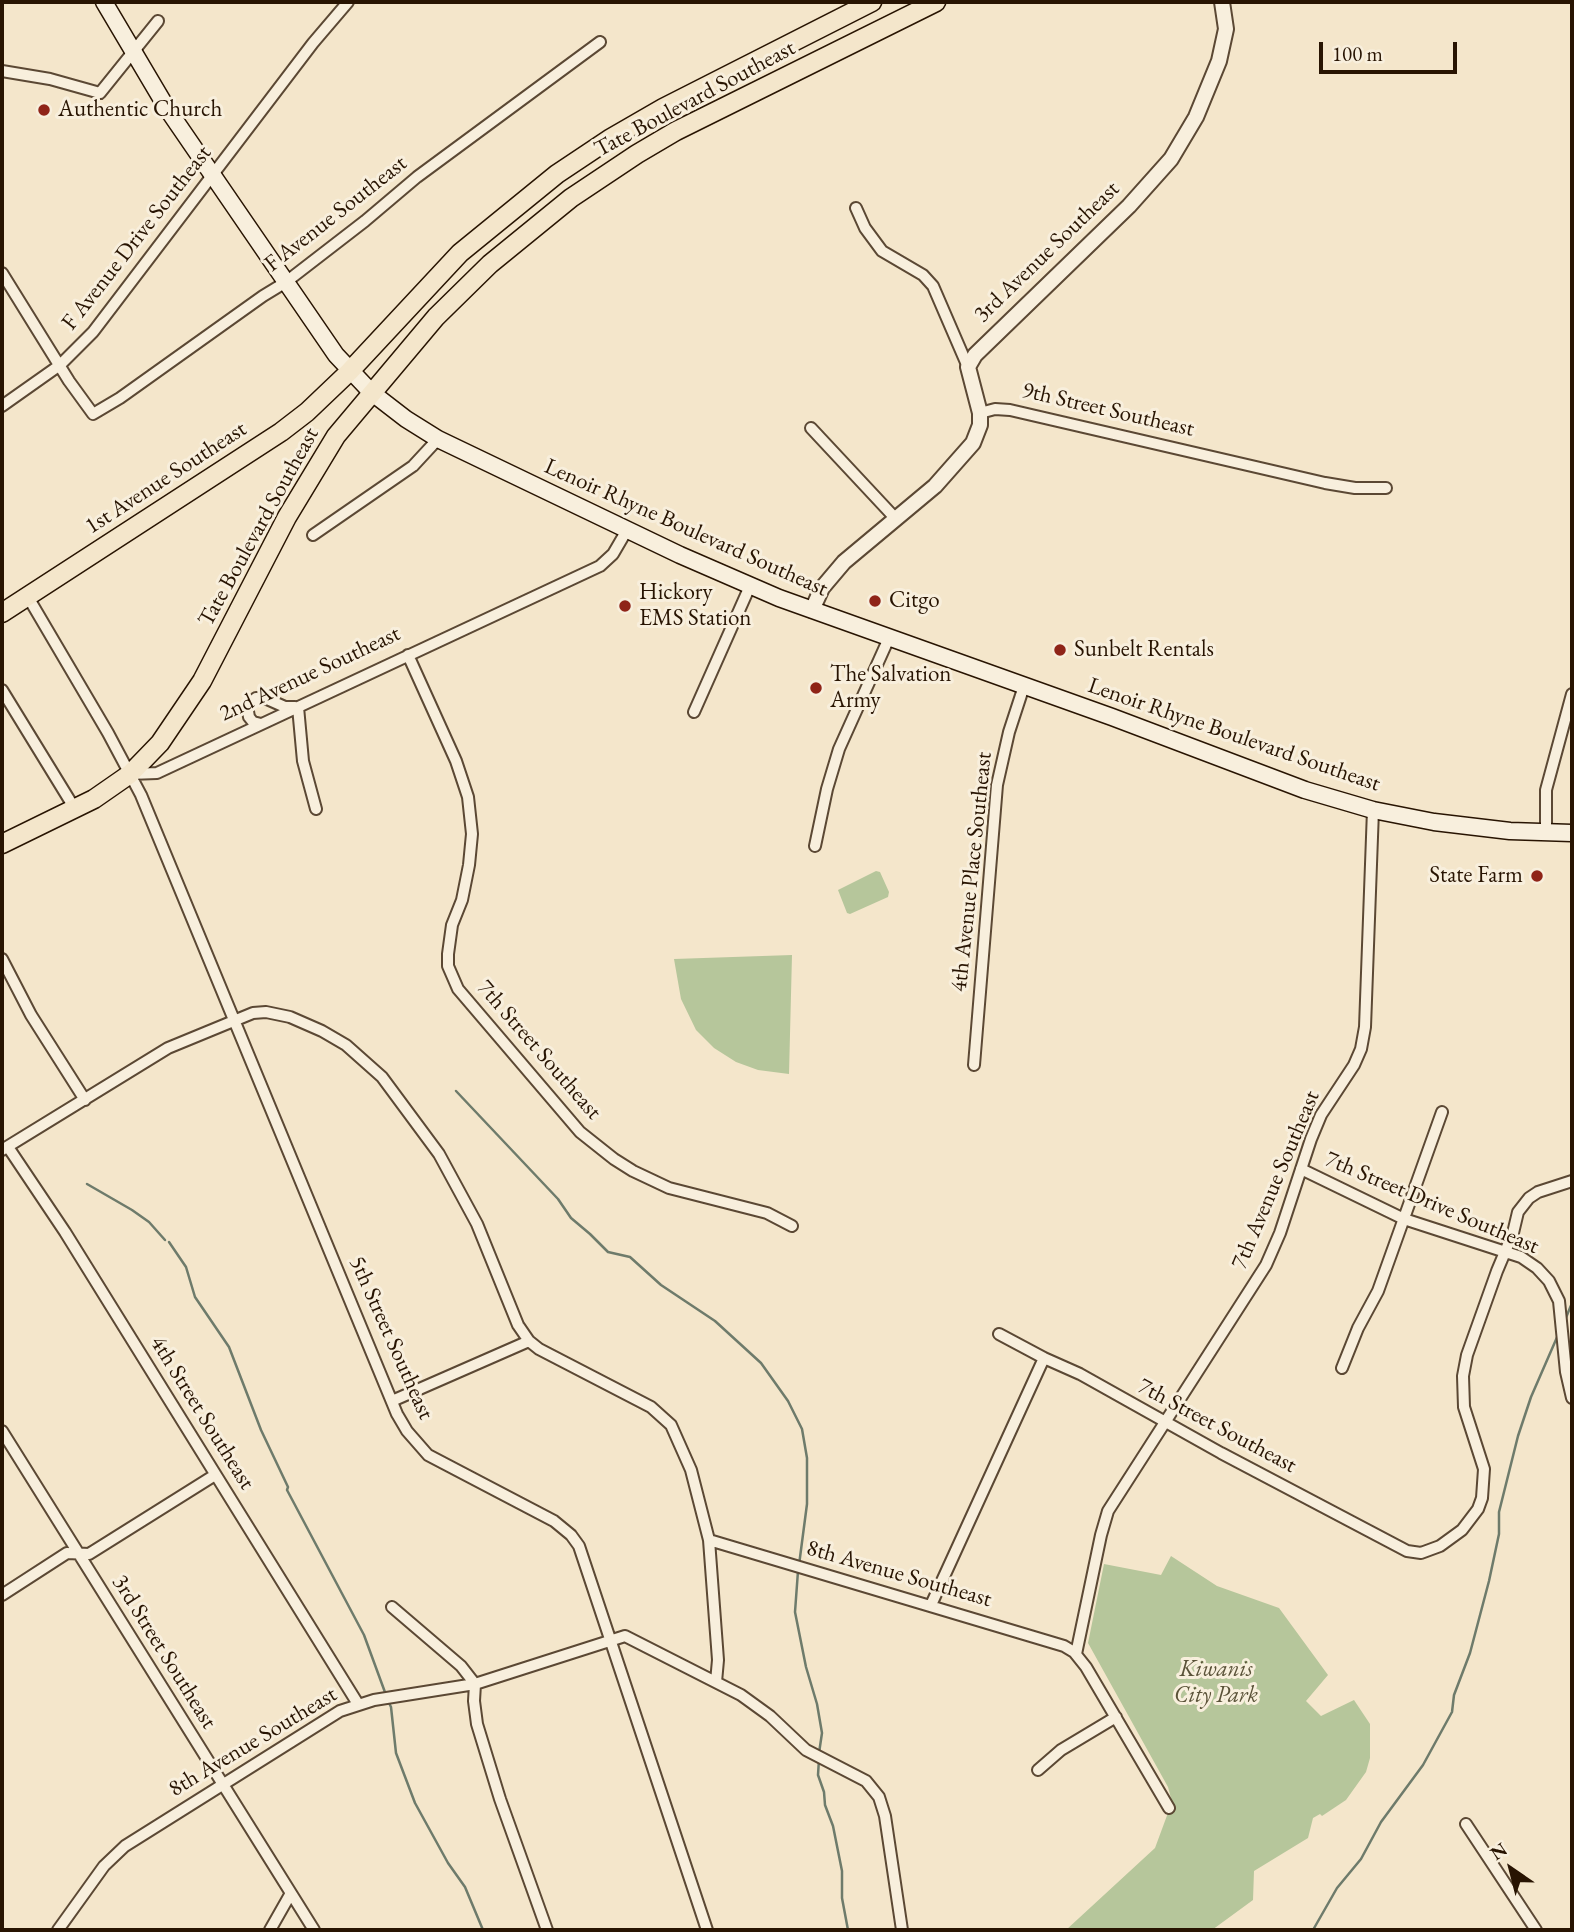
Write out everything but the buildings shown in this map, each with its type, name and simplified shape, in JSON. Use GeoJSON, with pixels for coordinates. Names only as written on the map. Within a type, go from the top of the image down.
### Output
{"type":"FeatureCollection","features":[{"type":"Feature","properties":{"kind":"main road","name":"Lenoir Rhyne Boulevard Southeast"},"geometry":{"type":"LineString","coordinates":[[104,2],[132,53],[212,175],[349,372],[406,419],[438,439],[750,586],[1305,790],[1373,810],[1441,823],[1572,834]]}},
{"type":"Feature","properties":{"kind":"main road","name":"Tate Boulevard Southeast"},"geometry":{"type":"LineString","coordinates":[[349,372],[460,253],[557,174],[663,108],[872,2]]}},
{"type":"Feature","properties":{"kind":"main road","name":"Tate Boulevard Southeast"},"geometry":{"type":"LineString","coordinates":[[130,774],[160,743],[190,701],[214,661],[302,491],[337,436],[436,317],[490,264],[604,174],[676,131],[936,2]]}},
{"type":"Feature","properties":{"kind":"main road","name":"1st Avenue Southeast"},"geometry":{"type":"LineString","coordinates":[[2,613],[281,432],[307,412],[349,372]]}},
{"type":"Feature","properties":{"kind":"main road","name":"2nd Avenue Southeast"},"geometry":{"type":"LineString","coordinates":[[2,844],[75,809],[130,774]]}},
{"type":"Feature","properties":{"kind":"street","name":"F Avenue Drive Southeast"},"geometry":{"type":"LineString","coordinates":[[60,365],[93,332],[313,43],[348,2]]}},
{"type":"Feature","properties":{"kind":"street","name":"3rd Avenue Southeast"},"geometry":{"type":"LineString","coordinates":[[968,367],[984,345],[1129,206],[1171,159],[1196,117],[1219,61],[1226,29],[1223,2]]}},
{"type":"Feature","properties":{"kind":"street"},"geometry":{"type":"LineString","coordinates":[[2,71],[50,79],[100,93],[158,22]]}},
{"type":"Feature","properties":{"kind":"street","name":"F Avenue Southeast"},"geometry":{"type":"LineString","coordinates":[[60,365],[93,414],[120,398],[286,282],[417,177],[600,42]]}},
{"type":"Feature","properties":{"kind":"street"},"geometry":{"type":"LineString","coordinates":[[812,610],[822,588],[837,570],[860,547],[935,486],[960,460],[976,436],[980,412],[968,367],[933,286],[923,275],[882,251],[865,228],[856,208]]}},
{"type":"Feature","properties":{"kind":"street"},"geometry":{"type":"LineString","coordinates":[[2,273],[60,365],[2,406]]}},
{"type":"Feature","properties":{"kind":"street","name":"9th Street Southeast"},"geometry":{"type":"LineString","coordinates":[[980,412],[995,409],[1010,411],[1325,483],[1355,488],[1386,488]]}},
{"type":"Feature","properties":{"kind":"street"},"geometry":{"type":"LineString","coordinates":[[811,428],[896,519]]}},
{"type":"Feature","properties":{"kind":"street"},"geometry":{"type":"LineString","coordinates":[[313,535],[413,466],[438,439]]}},
{"type":"Feature","properties":{"kind":"street","name":"2nd Avenue Southeast"},"geometry":{"type":"LineString","coordinates":[[130,774],[157,773],[600,566],[613,554],[627,530]]}},
{"type":"Feature","properties":{"kind":"street"},"geometry":{"type":"LineString","coordinates":[[694,712],[750,586]]}},
{"type":"Feature","properties":{"kind":"street","name":"5th Street Southeast"},"geometry":{"type":"LineString","coordinates":[[28,597],[130,774],[236,1020],[392,1401],[407,1431],[428,1455],[554,1521],[571,1535],[579,1546],[707,1930]]}},
{"type":"Feature","properties":{"kind":"street"},"geometry":{"type":"LineString","coordinates":[[815,846],[825,796],[839,749],[889,638]]}},
{"type":"Feature","properties":{"kind":"street","name":"7th Street Southeast"},"geometry":{"type":"LineString","coordinates":[[408,655],[456,761],[468,797],[472,834],[469,865],[462,900],[452,925],[448,954],[448,966],[458,989],[580,1132],[614,1159],[669,1188],[767,1213],[792,1226]]}},
{"type":"Feature","properties":{"kind":"street","name":"4th Avenue Place Southeast"},"geometry":{"type":"LineString","coordinates":[[974,1065],[997,785],[1009,732],[1024,686]]}},
{"type":"Feature","properties":{"kind":"street"},"geometry":{"type":"LineString","coordinates":[[2,690],[75,809]]}},
{"type":"Feature","properties":{"kind":"street"},"geometry":{"type":"LineString","coordinates":[[1546,833],[1546,790],[1572,694]]}},
{"type":"Feature","properties":{"kind":"street"},"geometry":{"type":"LineString","coordinates":[[261,724],[248,717],[247,706],[256,698],[267,699],[285,707],[298,707],[303,761],[316,809]]}},
{"type":"Feature","properties":{"kind":"street","name":"7th Avenue Southeast"},"geometry":{"type":"LineString","coordinates":[[1076,1654],[1105,1520],[1119,1491],[1266,1265],[1280,1233],[1321,1115],[1354,1065],[1364,1038],[1373,810]]}},
{"type":"Feature","properties":{"kind":"street"},"geometry":{"type":"LineString","coordinates":[[2,959],[31,1015],[85,1100]]}},
{"type":"Feature","properties":{"kind":"street"},"geometry":{"type":"LineString","coordinates":[[5,1149],[168,1048],[253,1013],[266,1012],[301,1021],[346,1045],[382,1077],[422,1128],[456,1181],[477,1224],[518,1325],[529,1341],[539,1349],[651,1407],[665,1418],[675,1433],[691,1470],[709,1540],[718,1660],[716,1682]]}},
{"type":"Feature","properties":{"kind":"street"},"geometry":{"type":"LineString","coordinates":[[1342,1368],[1358,1328],[1378,1291],[1442,1112]]}},
{"type":"Feature","properties":{"kind":"street","name":"4th Street Southeast"},"geometry":{"type":"LineString","coordinates":[[5,1149],[65,1232],[358,1704]]}},
{"type":"Feature","properties":{"kind":"street","name":"7th Street Drive Southeast"},"geometry":{"type":"LineString","coordinates":[[1301,1169],[1404,1219],[1521,1257],[1537,1268],[1554,1289],[1561,1309],[1566,1372],[1572,1398]]}},
{"type":"Feature","properties":{"kind":"street"},"geometry":{"type":"LineString","coordinates":[[1506,1253],[1518,1212],[1529,1198],[1550,1186],[1572,1181]]}},
{"type":"Feature","properties":{"kind":"street","name":"7th Street Southeast"},"geometry":{"type":"LineString","coordinates":[[999,1334],[1080,1374],[1165,1423],[1407,1551],[1416,1553],[1433,1549],[1452,1539],[1471,1520],[1482,1498],[1484,1469],[1464,1407],[1463,1376],[1467,1355],[1506,1253]]}},
{"type":"Feature","properties":{"kind":"street"},"geometry":{"type":"LineString","coordinates":[[392,1401],[529,1341]]}},
{"type":"Feature","properties":{"kind":"street"},"geometry":{"type":"LineString","coordinates":[[931,1605],[1044,1358]]}},
{"type":"Feature","properties":{"kind":"street","name":"3rd Street Southeast"},"geometry":{"type":"LineString","coordinates":[[2,1431],[314,1930]]}},
{"type":"Feature","properties":{"kind":"street"},"geometry":{"type":"LineString","coordinates":[[2,1595],[67,1553],[89,1554],[215,1475]]}},
{"type":"Feature","properties":{"kind":"street","name":"8th Avenue Southeast"},"geometry":{"type":"LineString","coordinates":[[709,1540],[1044,1638],[1076,1654]]}},
{"type":"Feature","properties":{"kind":"street"},"geometry":{"type":"LineString","coordinates":[[391,1607],[461,1666],[475,1684],[477,1724],[500,1800],[547,1930]]}},
{"type":"Feature","properties":{"kind":"street","name":"8th Avenue Southeast"},"geometry":{"type":"LineString","coordinates":[[58,1930],[114,1854],[340,1711],[358,1704],[475,1684],[625,1636],[716,1682],[761,1709],[806,1751],[866,1781],[879,1797],[882,1806],[902,1930]]}},
{"type":"Feature","properties":{"kind":"street"},"geometry":{"type":"LineString","coordinates":[[1076,1654],[1169,1808]]}},
{"type":"Feature","properties":{"kind":"street"},"geometry":{"type":"LineString","coordinates":[[1038,1770],[1061,1750],[1116,1717]]}},
{"type":"Feature","properties":{"kind":"street"},"geometry":{"type":"LineString","coordinates":[[1466,1824],[1536,1930]]}},
{"type":"Feature","properties":{"kind":"street"},"geometry":{"type":"LineString","coordinates":[[270,1930],[291,1893]]}},
{"type":"Feature","properties":{"kind":"green space"},"geometry":{"type":"Polygon","coordinates":[[[876,871],[880,872],[889,892],[888,897],[847,913],[838,890],[876,871]]]}},
{"type":"Feature","properties":{"kind":"green space"},"geometry":{"type":"Polygon","coordinates":[[[792,955],[789,1074],[758,1070],[736,1062],[714,1048],[696,1030],[681,999],[674,959],[792,955]]]}},
{"type":"Feature","properties":{"kind":"green space","name":"Kiwanis City Park"},"geometry":{"type":"Polygon","coordinates":[[[1171,1556],[1217,1586],[1279,1608],[1328,1675],[1306,1701],[1321,1716],[1354,1700],[1370,1724],[1370,1758],[1366,1772],[1346,1800],[1322,1816],[1320,1814],[1313,1818],[1308,1838],[1254,1871],[1253,1900],[1212,1930],[1066,1930],[1155,1848],[1172,1802],[1168,1787],[1088,1643],[1104,1564],[1161,1575],[1171,1556]]]}},
{"type":"Feature","properties":{"kind":"waterway"},"geometry":{"type":"LineString","coordinates":[[456,1091],[558,1199],[571,1218],[608,1252],[630,1257],[661,1285],[715,1321],[761,1363],[788,1401],[802,1429],[807,1458],[807,1504],[799,1565]]}},
{"type":"Feature","properties":{"kind":"waterway"},"geometry":{"type":"LineString","coordinates":[[87,1184],[149,1222],[165,1240]]}},
{"type":"Feature","properties":{"kind":"waterway"},"geometry":{"type":"LineString","coordinates":[[169,1242],[186,1267],[195,1297],[229,1347],[287,1490],[364,1635],[386,1695]]}},
{"type":"Feature","properties":{"kind":"waterway"},"geometry":{"type":"LineString","coordinates":[[1565,1320],[1572,1303]]}},
{"type":"Feature","properties":{"kind":"waterway"},"geometry":{"type":"LineString","coordinates":[[1313,1930],[1337,1888],[1361,1859],[1381,1822],[1423,1765],[1452,1712],[1454,1695],[1470,1653],[1489,1581],[1499,1534],[1499,1512],[1518,1436],[1531,1397],[1558,1335]]}},
{"type":"Feature","properties":{"kind":"waterway"},"geometry":{"type":"LineString","coordinates":[[798,1571],[795,1612],[822,1733],[819,1753]]}},
{"type":"Feature","properties":{"kind":"waterway"},"geometry":{"type":"LineString","coordinates":[[388,1701],[396,1753],[415,1803],[448,1863],[465,1887],[483,1930]]}},
{"type":"Feature","properties":{"kind":"waterway"},"geometry":{"type":"LineString","coordinates":[[819,1759],[818,1775],[833,1826],[842,1871],[842,1898],[848,1930]]}},
{"type":"Feature","properties":{"kind":"place","name":"Authentic Church"},"geometry":{"type":"Point","coordinates":[44,110]}},
{"type":"Feature","properties":{"kind":"place","name":"Citgo"},"geometry":{"type":"Point","coordinates":[875,601]}},
{"type":"Feature","properties":{"kind":"place","name":"Hickory EMS Station"},"geometry":{"type":"Point","coordinates":[625,606]}},
{"type":"Feature","properties":{"kind":"place","name":"Sunbelt Rentals"},"geometry":{"type":"Point","coordinates":[1060,650]}},
{"type":"Feature","properties":{"kind":"place","name":"The Salvation Army"},"geometry":{"type":"Point","coordinates":[816,688]}},
{"type":"Feature","properties":{"kind":"place","name":"State Farm"},"geometry":{"type":"Point","coordinates":[1537,876]}}]}
